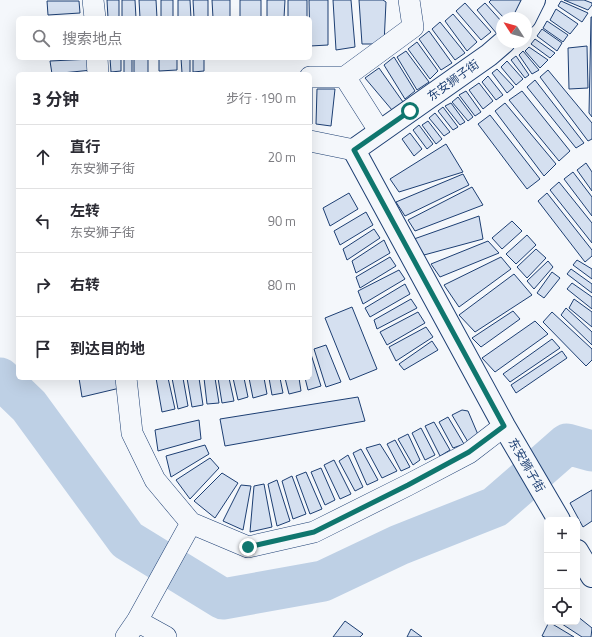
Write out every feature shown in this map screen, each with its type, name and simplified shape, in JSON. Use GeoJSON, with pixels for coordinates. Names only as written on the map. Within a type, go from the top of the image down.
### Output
{"type":"FeatureCollection","features":[{"type":"Feature","properties":{"kind":"street"},"geometry":{"type":"LineString","coordinates":[[94,0],[95,16]]}},
{"type":"Feature","properties":{"kind":"street"},"geometry":{"type":"LineString","coordinates":[[312,77],[345,76],[413,27],[409,0]]}},
{"type":"Feature","properties":{"kind":"street"},"geometry":{"type":"LineString","coordinates":[[528,12],[534,0]]}},
{"type":"Feature","properties":{"kind":"street","name":"东安狮子街"},"geometry":{"type":"LineString","coordinates":[[497,48],[354,150],[504,426],[557,517]]}},
{"type":"Feature","properties":{"kind":"street"},"geometry":{"type":"LineString","coordinates":[[97,60],[98,72]]}},
{"type":"Feature","properties":{"kind":"street"},"geometry":{"type":"LineString","coordinates":[[345,76],[380,132]]}},
{"type":"Feature","properties":{"kind":"street"},"geometry":{"type":"LineString","coordinates":[[312,141],[354,150]]}},
{"type":"Feature","properties":{"kind":"street"},"geometry":{"type":"LineString","coordinates":[[126,380],[132,433],[155,480],[191,523],[248,547],[314,532],[408,485],[469,452],[504,426]]}},
{"type":"Feature","properties":{"kind":"street"},"geometry":{"type":"LineString","coordinates":[[166,637],[132,629],[191,523]]}},
{"type":"Feature","properties":{"kind":"street"},"geometry":{"type":"LineString","coordinates":[[578,553],[592,576]]}},
{"type":"Feature","properties":{"kind":"building"},"geometry":{"type":"Polygon","coordinates":[[[107,0],[119,0],[119,16],[108,16],[107,0]]]}},
{"type":"Feature","properties":{"kind":"building"},"geometry":{"type":"Polygon","coordinates":[[[122,0],[135,0],[136,16],[122,16],[122,0]]]}},
{"type":"Feature","properties":{"kind":"building"},"geometry":{"type":"Polygon","coordinates":[[[139,0],[156,0],[157,16],[140,16],[139,0]]]}},
{"type":"Feature","properties":{"kind":"building"},"geometry":{"type":"Polygon","coordinates":[[[161,0],[173,0],[173,16],[161,16],[161,0]]]}},
{"type":"Feature","properties":{"kind":"building"},"geometry":{"type":"Polygon","coordinates":[[[178,0],[190,0],[191,16],[178,16],[178,0]]]}},
{"type":"Feature","properties":{"kind":"building"},"geometry":{"type":"Polygon","coordinates":[[[193,0],[208,0],[208,16],[194,16],[193,0]]]}},
{"type":"Feature","properties":{"kind":"building"},"geometry":{"type":"Polygon","coordinates":[[[212,0],[230,0],[230,16],[213,16],[212,0]]]}},
{"type":"Feature","properties":{"kind":"building"},"geometry":{"type":"Polygon","coordinates":[[[240,0],[261,0],[261,16],[240,16],[240,0]]]}},
{"type":"Feature","properties":{"kind":"building"},"geometry":{"type":"Polygon","coordinates":[[[267,0],[285,0],[284,16],[267,16],[267,0]]]}},
{"type":"Feature","properties":{"kind":"building"},"geometry":{"type":"Polygon","coordinates":[[[288,0],[307,0],[307,16],[288,16],[288,0]]]}},
{"type":"Feature","properties":{"kind":"building"},"geometry":{"type":"Polygon","coordinates":[[[309,0],[328,0],[328,45],[312,46],[312,16],[309,16],[309,0]]]}},
{"type":"Feature","properties":{"kind":"building"},"geometry":{"type":"Polygon","coordinates":[[[333,0],[351,0],[355,47],[336,50],[333,0]]]}},
{"type":"Feature","properties":{"kind":"building"},"geometry":{"type":"Polygon","coordinates":[[[359,0],[383,0],[386,2],[384,44],[362,44],[359,0]]]}},
{"type":"Feature","properties":{"kind":"building"},"geometry":{"type":"Polygon","coordinates":[[[491,0],[527,0],[521,12],[498,12],[489,2],[491,0]]]}},
{"type":"Feature","properties":{"kind":"building"},"geometry":{"type":"Polygon","coordinates":[[[564,0],[584,0],[592,3],[592,5],[588,10],[564,0]]]}},
{"type":"Feature","properties":{"kind":"building"},"geometry":{"type":"Polygon","coordinates":[[[47,1],[79,1],[80,13],[48,15],[47,1]]]}},
{"type":"Feature","properties":{"kind":"building"},"geometry":{"type":"Polygon","coordinates":[[[561,1],[588,13],[582,22],[558,6],[561,1]]]}},
{"type":"Feature","properties":{"kind":"building"},"geometry":{"type":"Polygon","coordinates":[[[465,3],[491,32],[481,40],[456,11],[465,3]]]}},
{"type":"Feature","properties":{"kind":"building"},"geometry":{"type":"Polygon","coordinates":[[[485,3],[496,15],[496,33],[477,10],[485,3]]]}},
{"type":"Feature","properties":{"kind":"building"},"geometry":{"type":"Polygon","coordinates":[[[556,9],[578,24],[570,34],[550,20],[556,9]]]}},
{"type":"Feature","properties":{"kind":"building"},"geometry":{"type":"Polygon","coordinates":[[[453,14],[477,42],[467,51],[445,21],[453,14]]]}},
{"type":"Feature","properties":{"kind":"building"},"geometry":{"type":"Polygon","coordinates":[[[592,17],[592,117],[589,113],[592,17]]]}},
{"type":"Feature","properties":{"kind":"building"},"geometry":{"type":"Polygon","coordinates":[[[547,21],[568,35],[563,42],[543,28],[547,21]]]}},
{"type":"Feature","properties":{"kind":"building"},"geometry":{"type":"Polygon","coordinates":[[[440,22],[465,53],[455,60],[432,29],[440,22]]]}},
{"type":"Feature","properties":{"kind":"building"},"geometry":{"type":"Polygon","coordinates":[[[542,29],[562,43],[557,51],[537,36],[542,29]]]}},
{"type":"Feature","properties":{"kind":"building"},"geometry":{"type":"Polygon","coordinates":[[[429,31],[452,63],[441,70],[419,39],[429,31]]]}},
{"type":"Feature","properties":{"kind":"building"},"geometry":{"type":"Polygon","coordinates":[[[535,39],[555,53],[550,58],[532,45],[535,39]]]}},
{"type":"Feature","properties":{"kind":"building"},"geometry":{"type":"Polygon","coordinates":[[[417,42],[438,71],[430,79],[408,49],[417,42]]]}},
{"type":"Feature","properties":{"kind":"building"},"geometry":{"type":"Polygon","coordinates":[[[587,46],[588,88],[569,89],[568,48],[587,46]]]}},
{"type":"Feature","properties":{"kind":"building"},"geometry":{"type":"Polygon","coordinates":[[[530,48],[548,60],[540,68],[525,51],[530,48]]]}},
{"type":"Feature","properties":{"kind":"building"},"geometry":{"type":"Polygon","coordinates":[[[406,51],[429,82],[417,90],[397,57],[406,51]]]}},
{"type":"Feature","properties":{"kind":"building"},"geometry":{"type":"Polygon","coordinates":[[[523,51],[539,70],[532,74],[519,55],[523,51]]]}},
{"type":"Feature","properties":{"kind":"building"},"geometry":{"type":"Polygon","coordinates":[[[516,56],[529,75],[525,78],[511,60],[516,56]]]}},
{"type":"Feature","properties":{"kind":"building"},"geometry":{"type":"Polygon","coordinates":[[[394,57],[415,91],[405,99],[384,65],[394,57]]]}},
{"type":"Feature","properties":{"kind":"building"},"geometry":{"type":"Polygon","coordinates":[[[92,60],[92,70],[52,72],[50,61],[92,60]]]}},
{"type":"Feature","properties":{"kind":"building"},"geometry":{"type":"Polygon","coordinates":[[[110,60],[121,60],[121,71],[111,72],[110,60]]]}},
{"type":"Feature","properties":{"kind":"building"},"geometry":{"type":"Polygon","coordinates":[[[124,60],[132,60],[132,72],[124,72],[124,60]]]}},
{"type":"Feature","properties":{"kind":"building"},"geometry":{"type":"Polygon","coordinates":[[[134,60],[148,60],[148,72],[134,72],[134,60]]]}},
{"type":"Feature","properties":{"kind":"building"},"geometry":{"type":"Polygon","coordinates":[[[159,60],[177,60],[177,70],[159,71],[159,60]]]}},
{"type":"Feature","properties":{"kind":"building"},"geometry":{"type":"Polygon","coordinates":[[[181,60],[190,60],[190,72],[182,72],[181,60]]]}},
{"type":"Feature","properties":{"kind":"building"},"geometry":{"type":"Polygon","coordinates":[[[193,60],[204,60],[204,71],[193,72],[193,60]]]}},
{"type":"Feature","properties":{"kind":"building"},"geometry":{"type":"Polygon","coordinates":[[[507,61],[523,79],[516,85],[501,67],[507,61]]]}},
{"type":"Feature","properties":{"kind":"building"},"geometry":{"type":"Polygon","coordinates":[[[379,68],[403,102],[392,110],[365,78],[379,68]]]}},
{"type":"Feature","properties":{"kind":"building"},"geometry":{"type":"Polygon","coordinates":[[[497,69],[514,87],[507,93],[492,73],[497,69]]]}},
{"type":"Feature","properties":{"kind":"building"},"geometry":{"type":"Polygon","coordinates":[[[548,70],[592,123],[592,139],[588,141],[540,77],[548,70]]]}},
{"type":"Feature","properties":{"kind":"building"},"geometry":{"type":"Polygon","coordinates":[[[488,76],[503,95],[496,100],[482,82],[488,76]]]}},
{"type":"Feature","properties":{"kind":"building"},"geometry":{"type":"Polygon","coordinates":[[[535,80],[584,143],[576,148],[527,87],[535,80]]]}},
{"type":"Feature","properties":{"kind":"building"},"geometry":{"type":"Polygon","coordinates":[[[479,83],[493,101],[483,109],[469,90],[479,83]]]}},
{"type":"Feature","properties":{"kind":"building"},"geometry":{"type":"Polygon","coordinates":[[[317,89],[335,89],[331,126],[316,124],[317,89]]]}},
{"type":"Feature","properties":{"kind":"building"},"geometry":{"type":"Polygon","coordinates":[[[466,91],[481,112],[475,116],[459,95],[466,91]]]}},
{"type":"Feature","properties":{"kind":"building"},"geometry":{"type":"Polygon","coordinates":[[[522,91],[570,151],[559,161],[509,100],[522,91]]]}},
{"type":"Feature","properties":{"kind":"building"},"geometry":{"type":"Polygon","coordinates":[[[458,97],[473,117],[468,121],[452,102],[458,97]]]}},
{"type":"Feature","properties":{"kind":"building"},"geometry":{"type":"Polygon","coordinates":[[[451,103],[465,122],[460,125],[445,106],[451,103]]]}},
{"type":"Feature","properties":{"kind":"building"},"geometry":{"type":"Polygon","coordinates":[[[505,103],[556,164],[544,176],[495,111],[505,103]]]}},
{"type":"Feature","properties":{"kind":"building"},"geometry":{"type":"Polygon","coordinates":[[[443,107],[458,127],[453,130],[438,111],[443,107]]]}},
{"type":"Feature","properties":{"kind":"building"},"geometry":{"type":"Polygon","coordinates":[[[435,113],[450,132],[444,136],[429,118],[435,113]]]}},
{"type":"Feature","properties":{"kind":"building"},"geometry":{"type":"Polygon","coordinates":[[[490,115],[540,179],[527,189],[478,124],[490,115]]]}},
{"type":"Feature","properties":{"kind":"building"},"geometry":{"type":"Polygon","coordinates":[[[428,121],[442,139],[436,144],[422,125],[428,121]]]}},
{"type":"Feature","properties":{"kind":"building"},"geometry":{"type":"Polygon","coordinates":[[[419,125],[433,144],[427,149],[413,130],[419,125]]]}},
{"type":"Feature","properties":{"kind":"building"},"geometry":{"type":"Polygon","coordinates":[[[410,133],[422,149],[414,156],[402,139],[410,133]]]}},
{"type":"Feature","properties":{"kind":"building"},"geometry":{"type":"Polygon","coordinates":[[[446,144],[463,172],[399,192],[390,179],[446,144]]]}},
{"type":"Feature","properties":{"kind":"building"},"geometry":{"type":"Polygon","coordinates":[[[586,163],[592,172],[592,191],[577,170],[586,163]]]}},
{"type":"Feature","properties":{"kind":"building"},"geometry":{"type":"Polygon","coordinates":[[[573,172],[592,197],[592,216],[564,179],[573,172]]]}},
{"type":"Feature","properties":{"kind":"building"},"geometry":{"type":"Polygon","coordinates":[[[463,174],[469,185],[405,216],[396,202],[463,174]]]}},
{"type":"Feature","properties":{"kind":"building"},"geometry":{"type":"Polygon","coordinates":[[[559,182],[592,223],[592,243],[550,190],[559,182]]]}},
{"type":"Feature","properties":{"kind":"building"},"geometry":{"type":"Polygon","coordinates":[[[472,187],[483,205],[415,231],[408,220],[472,187]]]}},
{"type":"Feature","properties":{"kind":"building"},"geometry":{"type":"Polygon","coordinates":[[[349,193],[358,209],[330,226],[323,208],[349,193]]]}},
{"type":"Feature","properties":{"kind":"building"},"geometry":{"type":"Polygon","coordinates":[[[547,193],[592,250],[592,256],[585,262],[538,201],[547,193]]]}},
{"type":"Feature","properties":{"kind":"building"},"geometry":{"type":"Polygon","coordinates":[[[366,212],[373,225],[340,245],[334,231],[366,212]]]}},
{"type":"Feature","properties":{"kind":"building"},"geometry":{"type":"Polygon","coordinates":[[[479,216],[483,239],[424,255],[414,239],[479,216]]]}},
{"type":"Feature","properties":{"kind":"building"},"geometry":{"type":"Polygon","coordinates":[[[512,221],[522,231],[502,249],[492,238],[512,221]]]}},
{"type":"Feature","properties":{"kind":"building"},"geometry":{"type":"Polygon","coordinates":[[[374,229],[380,238],[347,260],[343,249],[374,229]]]}},
{"type":"Feature","properties":{"kind":"building"},"geometry":{"type":"Polygon","coordinates":[[[527,235],[536,245],[516,264],[506,254],[527,235]]]}},
{"type":"Feature","properties":{"kind":"building"},"geometry":{"type":"Polygon","coordinates":[[[384,240],[390,253],[356,273],[352,261],[384,240]]]}},
{"type":"Feature","properties":{"kind":"building"},"geometry":{"type":"Polygon","coordinates":[[[488,241],[499,253],[440,277],[431,264],[488,241]]]}},
{"type":"Feature","properties":{"kind":"building"},"geometry":{"type":"Polygon","coordinates":[[[536,249],[546,258],[527,278],[517,267],[536,249]]]}},
{"type":"Feature","properties":{"kind":"building"},"geometry":{"type":"Polygon","coordinates":[[[390,257],[396,266],[360,288],[356,277],[390,257]]]}},
{"type":"Feature","properties":{"kind":"building"},"geometry":{"type":"Polygon","coordinates":[[[501,257],[511,269],[459,307],[444,285],[501,257]]]}},
{"type":"Feature","properties":{"kind":"building"},"geometry":{"type":"Polygon","coordinates":[[[577,260],[592,269],[592,279],[573,265],[577,260]]]}},
{"type":"Feature","properties":{"kind":"building"},"geometry":{"type":"Polygon","coordinates":[[[548,261],[553,267],[534,289],[527,281],[548,261]]]}},
{"type":"Feature","properties":{"kind":"building"},"geometry":{"type":"Polygon","coordinates":[[[571,269],[592,284],[592,293],[567,274],[571,269]]]}},
{"type":"Feature","properties":{"kind":"building"},"geometry":{"type":"Polygon","coordinates":[[[399,270],[405,279],[363,304],[358,291],[399,270]]]}},
{"type":"Feature","properties":{"kind":"building"},"geometry":{"type":"Polygon","coordinates":[[[552,272],[560,278],[544,298],[537,293],[552,272]]]}},
{"type":"Feature","properties":{"kind":"building"},"geometry":{"type":"Polygon","coordinates":[[[514,274],[532,295],[475,332],[459,315],[514,274]]]}},
{"type":"Feature","properties":{"kind":"building"},"geometry":{"type":"Polygon","coordinates":[[[572,283],[592,297],[592,309],[567,289],[572,283]]]}},
{"type":"Feature","properties":{"kind":"building"},"geometry":{"type":"Polygon","coordinates":[[[405,284],[410,294],[370,317],[365,308],[405,284]]]}},
{"type":"Feature","properties":{"kind":"building"},"geometry":{"type":"Polygon","coordinates":[[[411,299],[417,308],[377,329],[374,320],[411,299]]]}},
{"type":"Feature","properties":{"kind":"building"},"geometry":{"type":"Polygon","coordinates":[[[574,299],[592,312],[592,327],[569,308],[574,299]]]}},
{"type":"Feature","properties":{"kind":"building"},"geometry":{"type":"Polygon","coordinates":[[[352,307],[377,369],[350,380],[325,318],[352,307]]]}},
{"type":"Feature","properties":{"kind":"building"},"geometry":{"type":"Polygon","coordinates":[[[566,308],[592,332],[592,345],[561,315],[566,308]]]}},
{"type":"Feature","properties":{"kind":"building"},"geometry":{"type":"Polygon","coordinates":[[[513,311],[520,319],[481,347],[472,338],[513,311]]]}},
{"type":"Feature","properties":{"kind":"building"},"geometry":{"type":"Polygon","coordinates":[[[418,312],[425,323],[387,345],[380,332],[418,312]]]}},
{"type":"Feature","properties":{"kind":"building"},"geometry":{"type":"Polygon","coordinates":[[[552,312],[592,349],[592,360],[586,366],[543,322],[552,312]]]}},
{"type":"Feature","properties":{"kind":"building"},"geometry":{"type":"Polygon","coordinates":[[[535,321],[548,334],[495,372],[482,358],[535,321]]]}},
{"type":"Feature","properties":{"kind":"building"},"geometry":{"type":"Polygon","coordinates":[[[426,327],[433,337],[396,361],[389,347],[426,327]]]}},
{"type":"Feature","properties":{"kind":"building"},"geometry":{"type":"Polygon","coordinates":[[[552,339],[560,348],[510,382],[503,374],[552,339]]]}},
{"type":"Feature","properties":{"kind":"building"},"geometry":{"type":"Polygon","coordinates":[[[432,341],[438,350],[404,370],[399,364],[432,341]]]}},
{"type":"Feature","properties":{"kind":"building"},"geometry":{"type":"Polygon","coordinates":[[[326,345],[341,382],[326,387],[314,349],[326,345]]]}},
{"type":"Feature","properties":{"kind":"building"},"geometry":{"type":"Polygon","coordinates":[[[562,351],[567,358],[516,393],[511,385],[562,351]]]}},
{"type":"Feature","properties":{"kind":"building"},"geometry":{"type":"Polygon","coordinates":[[[312,357],[321,386],[308,390],[306,380],[312,380],[312,357]]]}},
{"type":"Feature","properties":{"kind":"building"},"geometry":{"type":"Polygon","coordinates":[[[79,380],[119,380],[120,388],[82,397],[79,380]]]}},
{"type":"Feature","properties":{"kind":"building"},"geometry":{"type":"Polygon","coordinates":[[[156,380],[168,380],[175,409],[162,412],[156,380]]]}},
{"type":"Feature","properties":{"kind":"building"},"geometry":{"type":"Polygon","coordinates":[[[172,380],[183,380],[188,406],[178,409],[172,380]]]}},
{"type":"Feature","properties":{"kind":"building"},"geometry":{"type":"Polygon","coordinates":[[[187,380],[199,380],[203,405],[192,407],[187,380]]]}},
{"type":"Feature","properties":{"kind":"building"},"geometry":{"type":"Polygon","coordinates":[[[204,380],[215,380],[219,403],[207,404],[204,380]]]}},
{"type":"Feature","properties":{"kind":"building"},"geometry":{"type":"Polygon","coordinates":[[[218,380],[229,380],[234,401],[222,403],[218,380]]]}},
{"type":"Feature","properties":{"kind":"building"},"geometry":{"type":"Polygon","coordinates":[[[233,380],[244,380],[248,397],[238,400],[233,380]]]}},
{"type":"Feature","properties":{"kind":"building"},"geometry":{"type":"Polygon","coordinates":[[[249,380],[264,380],[267,394],[253,398],[249,380]]]}},
{"type":"Feature","properties":{"kind":"building"},"geometry":{"type":"Polygon","coordinates":[[[269,380],[280,380],[283,393],[272,395],[269,380]]]}},
{"type":"Feature","properties":{"kind":"building"},"geometry":{"type":"Polygon","coordinates":[[[286,380],[299,380],[301,391],[289,394],[286,380]]]}},
{"type":"Feature","properties":{"kind":"building"},"geometry":{"type":"Polygon","coordinates":[[[358,397],[365,421],[225,446],[220,419],[358,397]]]}},
{"type":"Feature","properties":{"kind":"building"},"geometry":{"type":"Polygon","coordinates":[[[462,410],[468,411],[479,437],[468,442],[452,415],[462,410]]]}},
{"type":"Feature","properties":{"kind":"building"},"geometry":{"type":"Polygon","coordinates":[[[448,417],[464,444],[453,448],[439,422],[448,417]]]}},
{"type":"Feature","properties":{"kind":"building"},"geometry":{"type":"Polygon","coordinates":[[[199,420],[201,439],[158,451],[155,430],[199,420]]]}},
{"type":"Feature","properties":{"kind":"building"},"geometry":{"type":"Polygon","coordinates":[[[434,422],[450,450],[440,456],[425,426],[434,422]]]}},
{"type":"Feature","properties":{"kind":"building"},"geometry":{"type":"Polygon","coordinates":[[[421,428],[435,455],[425,460],[412,433],[421,428]]]}},
{"type":"Feature","properties":{"kind":"building"},"geometry":{"type":"Polygon","coordinates":[[[408,434],[420,460],[413,465],[398,439],[408,434]]]}},
{"type":"Feature","properties":{"kind":"building"},"geometry":{"type":"Polygon","coordinates":[[[395,440],[410,467],[401,471],[387,444],[395,440]]]}},
{"type":"Feature","properties":{"kind":"building"},"geometry":{"type":"Polygon","coordinates":[[[380,444],[397,471],[382,478],[366,448],[380,444]]]}},
{"type":"Feature","properties":{"kind":"building"},"geometry":{"type":"Polygon","coordinates":[[[205,445],[209,454],[171,477],[166,456],[205,445]]]}},
{"type":"Feature","properties":{"kind":"building"},"geometry":{"type":"Polygon","coordinates":[[[361,449],[378,480],[367,485],[353,453],[361,449]]]}},
{"type":"Feature","properties":{"kind":"building"},"geometry":{"type":"Polygon","coordinates":[[[348,455],[363,487],[355,491],[339,461],[348,455]]]}},
{"type":"Feature","properties":{"kind":"building"},"geometry":{"type":"Polygon","coordinates":[[[210,458],[219,468],[190,499],[176,480],[210,458]]]}},
{"type":"Feature","properties":{"kind":"building"},"geometry":{"type":"Polygon","coordinates":[[[334,460],[351,494],[340,499],[324,465],[334,460]]]}},
{"type":"Feature","properties":{"kind":"building"},"geometry":{"type":"Polygon","coordinates":[[[321,468],[335,500],[325,505],[311,472],[321,468]]]}},
{"type":"Feature","properties":{"kind":"building"},"geometry":{"type":"Polygon","coordinates":[[[306,472],[322,509],[310,514],[296,476],[306,472]]]}},
{"type":"Feature","properties":{"kind":"building"},"geometry":{"type":"Polygon","coordinates":[[[222,473],[238,483],[215,518],[194,501],[222,473]]]}},
{"type":"Feature","properties":{"kind":"building"},"geometry":{"type":"Polygon","coordinates":[[[292,476],[306,514],[293,519],[282,481],[292,476]]]}},
{"type":"Feature","properties":{"kind":"building"},"geometry":{"type":"Polygon","coordinates":[[[277,480],[290,521],[277,526],[268,484],[277,480]]]}},
{"type":"Feature","properties":{"kind":"building"},"geometry":{"type":"Polygon","coordinates":[[[264,484],[272,527],[250,532],[254,486],[264,484]]]}},
{"type":"Feature","properties":{"kind":"building"},"geometry":{"type":"Polygon","coordinates":[[[241,485],[251,486],[243,530],[223,521],[241,485]]]}},
{"type":"Feature","properties":{"kind":"building"},"geometry":{"type":"Polygon","coordinates":[[[592,490],[592,521],[583,527],[580,521],[580,517],[578,517],[570,503],[592,490]]]}},
{"type":"Feature","properties":{"kind":"building"},"geometry":{"type":"Polygon","coordinates":[[[580,618],[592,628],[591,637],[582,637],[564,625],[580,625],[580,618]]]}},
{"type":"Feature","properties":{"kind":"building"},"geometry":{"type":"Polygon","coordinates":[[[345,621],[363,634],[360,637],[333,637],[345,621]]]}},
{"type":"Feature","properties":{"kind":"building"},"geometry":{"type":"Polygon","coordinates":[[[548,625],[554,625],[574,637],[545,637],[542,636],[548,625]]]}},
{"type":"Feature","properties":{"kind":"building"},"geometry":{"type":"Polygon","coordinates":[[[411,629],[422,637],[407,637],[411,629]]]}},
{"type":"Feature","properties":{"kind":"waterway"},"geometry":{"type":"LineString","coordinates":[[0,378],[29,406],[127,540],[223,599],[323,581],[399,545],[495,507],[567,444],[592,451]]}},
{"type":"Feature","properties":{"kind":"route"},"geometry":{"type":"LineString","coordinates":[[248,547],[314,532],[408,485],[469,452],[504,426],[354,150],[410,111]]}}]}
